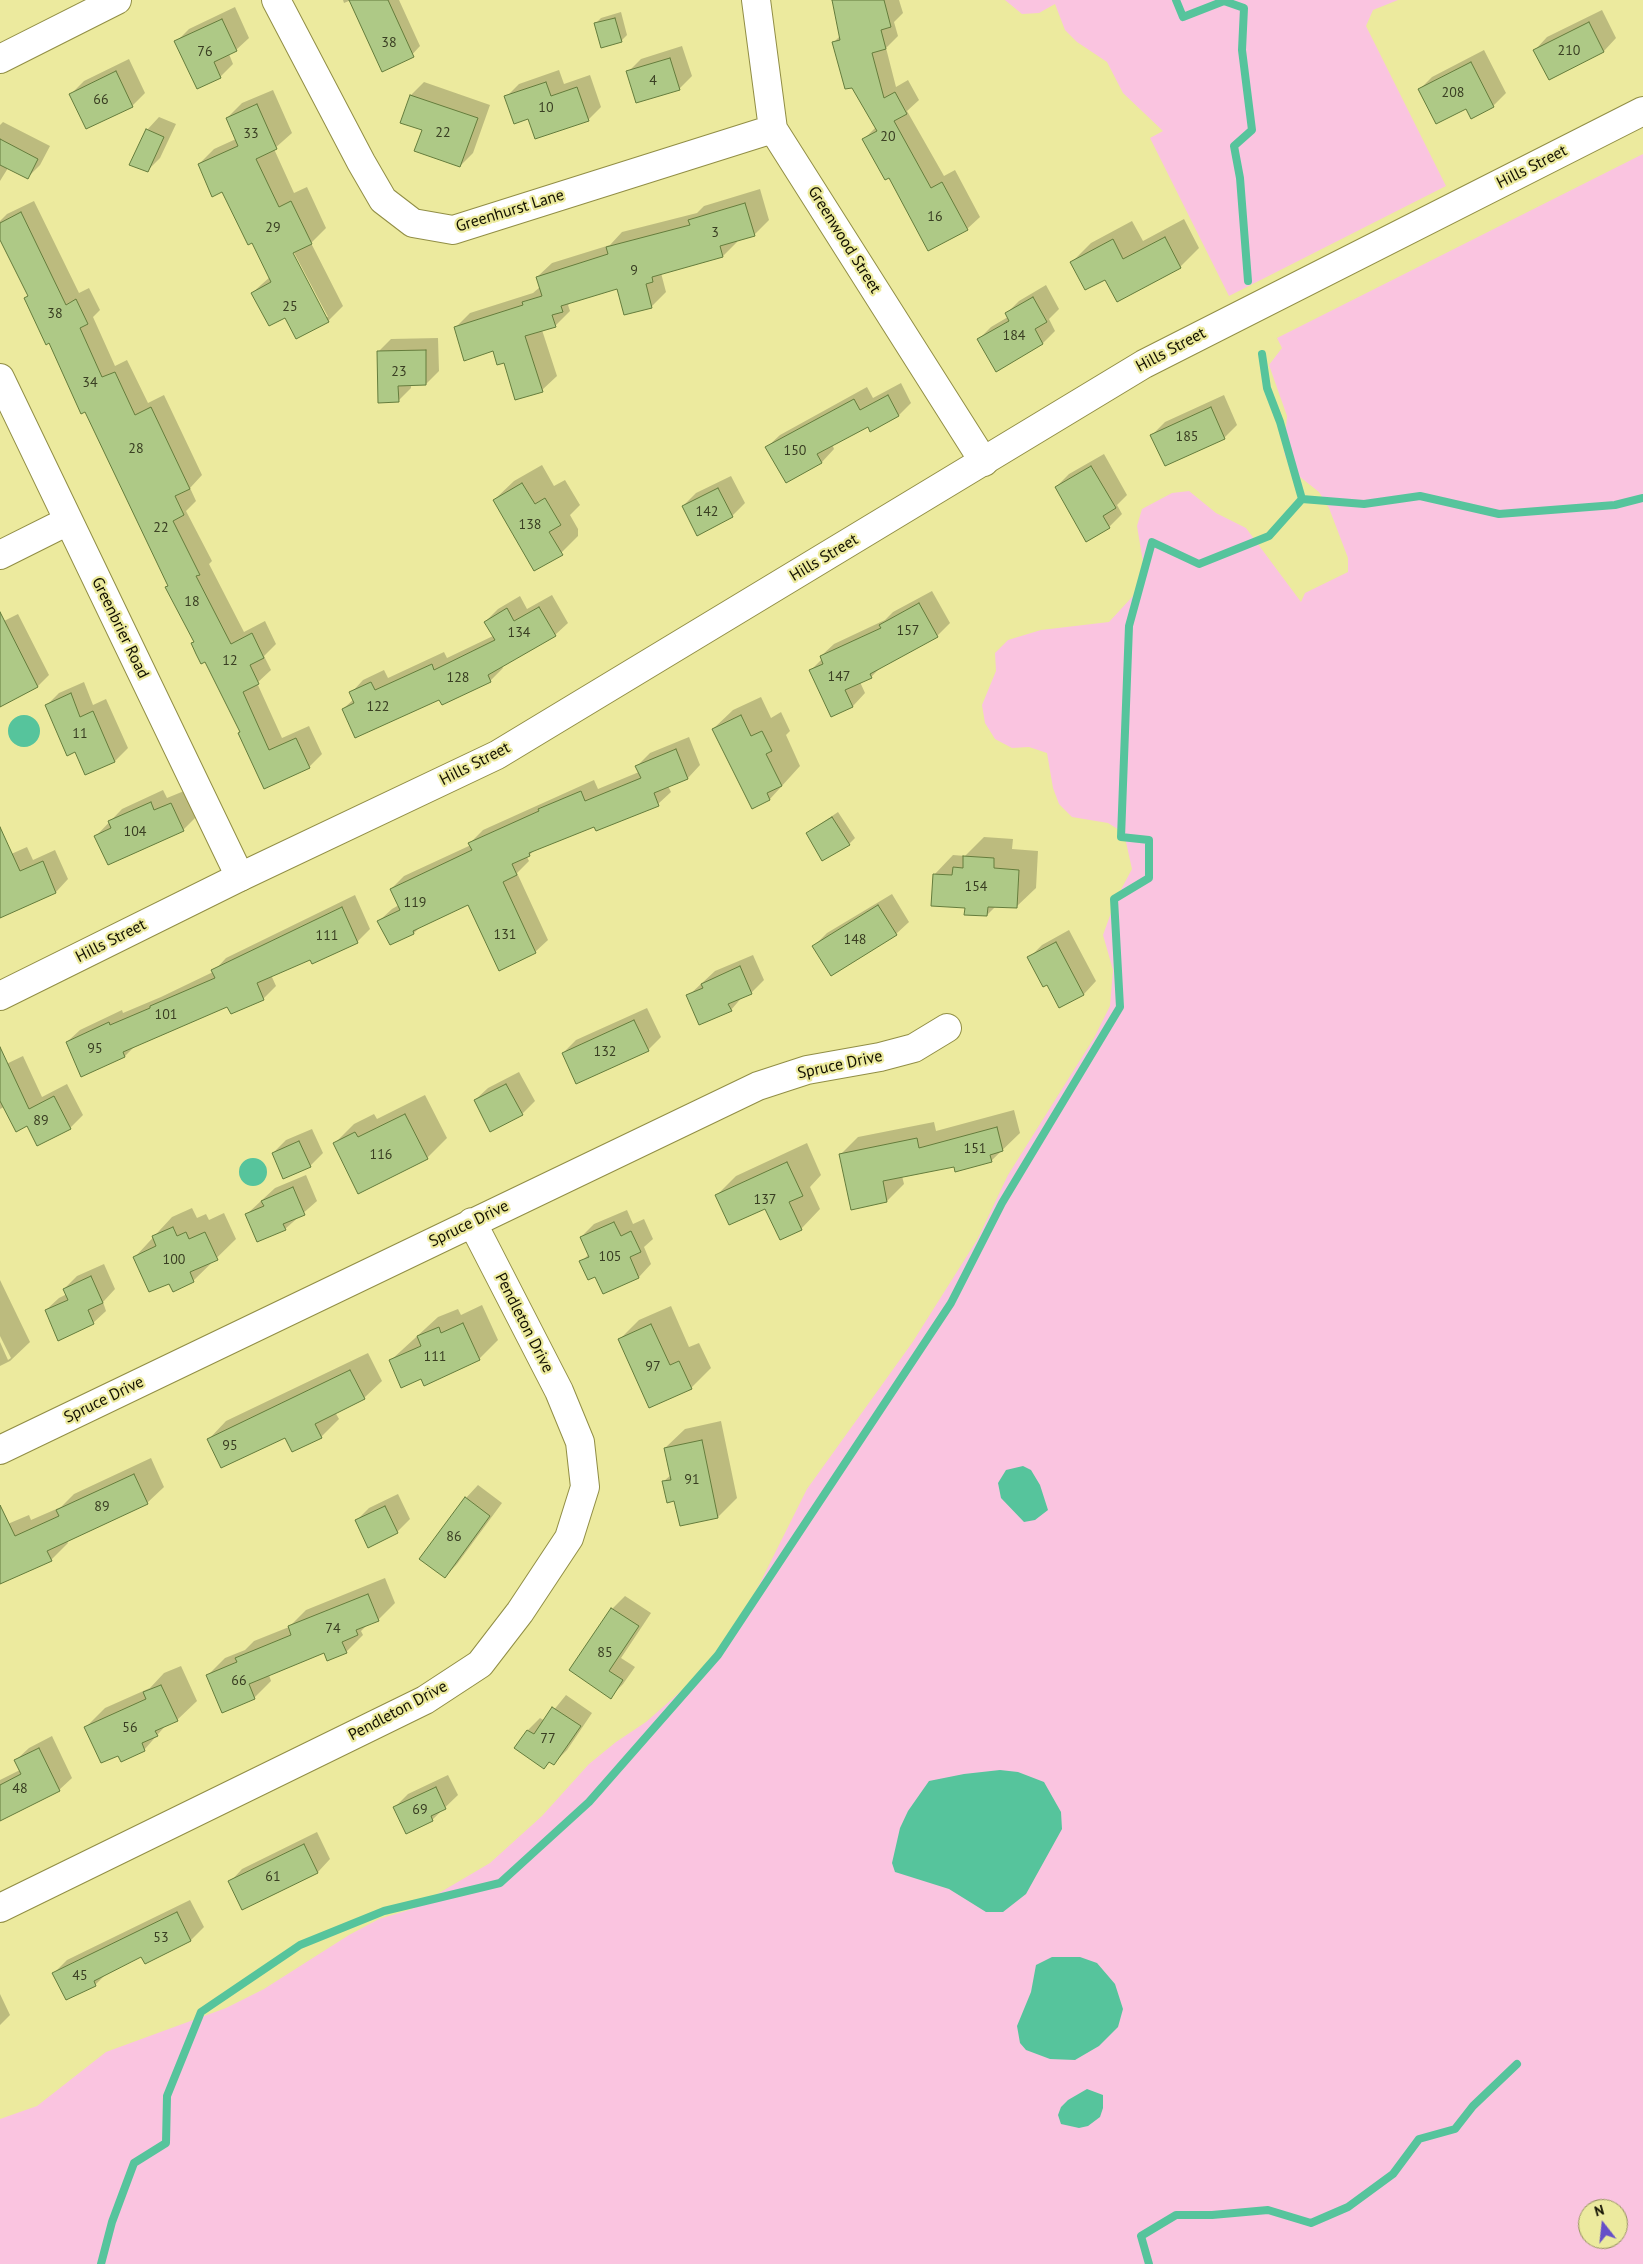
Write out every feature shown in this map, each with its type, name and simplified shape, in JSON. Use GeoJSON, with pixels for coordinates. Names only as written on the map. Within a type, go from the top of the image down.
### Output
{"type":"FeatureCollection","features":[{"type":"Feature","properties":{"kind":"street"},"geometry":{"type":"LineString","coordinates":[[0,59],[117,0]]}},
{"type":"Feature","properties":{"kind":"street","name":"Greenhurst Lane"},"geometry":{"type":"LineString","coordinates":[[276,0],[383,200],[413,223],[453,230],[773,129]]}},
{"type":"Feature","properties":{"kind":"street","name":"Greenwood Street"},"geometry":{"type":"LineString","coordinates":[[756,0],[773,129],[984,462]]}},
{"type":"Feature","properties":{"kind":"street","name":"Hills Street"},"geometry":{"type":"LineString","coordinates":[[0,996],[240,877],[497,755],[1149,361],[1643,111]]}},
{"type":"Feature","properties":{"kind":"street","name":"Greenbrier Road"},"geometry":{"type":"LineString","coordinates":[[0,378],[240,877]]}},
{"type":"Feature","properties":{"kind":"street"},"geometry":{"type":"LineString","coordinates":[[0,555],[68,521]]}},
{"type":"Feature","properties":{"kind":"street","name":"Spruce Drive"},"geometry":{"type":"LineString","coordinates":[[0,1450],[758,1086],[807,1070],[880,1057],[914,1048],[947,1028]]}},
{"type":"Feature","properties":{"kind":"street","name":"Pendleton Drive"},"geometry":{"type":"LineString","coordinates":[[0,1908],[425,1700],[480,1664],[520,1612],[569,1538],[585,1487],[580,1442],[559,1391],[472,1222]]}},
{"type":"Feature","properties":{"kind":"shaded area"},"geometry":{"type":"Polygon","coordinates":[[[1005,0],[1398,0],[1373,10],[1366,26],[1446,186],[1229,296],[1150,138],[1163,131],[1123,93],[1107,62],[1077,42],[1065,30],[1055,4],[1039,13],[1022,14],[1005,0]]]}},
{"type":"Feature","properties":{"kind":"shaded area"},"geometry":{"type":"Polygon","coordinates":[[[1643,154],[1643,2264],[0,2264],[0,2119],[37,2106],[106,2052],[226,2008],[264,1989],[349,1935],[379,1919],[412,1909],[490,1863],[542,1816],[589,1764],[616,1742],[646,1722],[698,1676],[722,1650],[742,1619],[807,1489],[912,1343],[977,1240],[1008,1175],[1094,1038],[1110,1006],[1113,970],[1103,935],[1116,899],[1132,869],[1124,833],[1108,823],[1072,817],[1059,804],[1053,788],[1047,753],[1029,747],[1012,748],[995,739],[985,723],[982,705],[996,671],[995,653],[1008,640],[1041,630],[1109,622],[1133,596],[1140,579],[1143,562],[1137,526],[1142,509],[1172,493],[1189,491],[1216,513],[1246,528],[1301,602],[1305,593],[1348,572],[1348,558],[1329,508],[1319,492],[1290,469],[1284,452],[1287,416],[1269,365],[1282,348],[1277,338],[1643,154]]]}},
{"type":"Feature","properties":{"kind":"shaded area"},"geometry":{"type":"Polygon","coordinates":[[[24,715],[36,719],[40,731],[36,743],[24,747],[12,743],[8,731],[12,719],[24,715]]]}},
{"type":"Feature","properties":{"kind":"shaded area"},"geometry":{"type":"Polygon","coordinates":[[[253,1158],[263,1162],[267,1172],[263,1182],[253,1186],[243,1182],[239,1172],[243,1162],[253,1158]]]}},
{"type":"Feature","properties":{"kind":"shaded area"},"geometry":{"type":"Polygon","coordinates":[[[1023,1466],[1031,1470],[1040,1485],[1048,1510],[1035,1520],[1024,1522],[1001,1498],[998,1483],[1006,1470],[1023,1466]]]}},
{"type":"Feature","properties":{"kind":"shaded area"},"geometry":{"type":"Polygon","coordinates":[[[1000,1770],[1018,1772],[1044,1782],[1061,1812],[1062,1829],[1026,1894],[1003,1912],[986,1912],[949,1889],[895,1872],[892,1863],[900,1828],[908,1811],[929,1781],[964,1774],[1000,1770]]]}},
{"type":"Feature","properties":{"kind":"shaded area"},"geometry":{"type":"Polygon","coordinates":[[[1052,1957],[1080,1957],[1097,1963],[1115,1984],[1123,2009],[1118,2027],[1099,2046],[1075,2060],[1050,2059],[1026,2050],[1020,2043],[1017,2026],[1031,1992],[1036,1965],[1052,1957]]]}},
{"type":"Feature","properties":{"kind":"shaded area"},"geometry":{"type":"Polygon","coordinates":[[[1087,2089],[1103,2095],[1103,2108],[1100,2117],[1088,2126],[1079,2128],[1061,2124],[1058,2115],[1061,2107],[1068,2100],[1087,2089]]]}},
{"type":"Feature","properties":{"kind":"building"},"geometry":{"type":"Polygon","coordinates":[[[349,0],[388,0],[414,57],[382,72],[349,0]]]}},
{"type":"Feature","properties":{"kind":"building"},"geometry":{"type":"Polygon","coordinates":[[[832,0],[884,0],[891,27],[881,30],[886,49],[872,53],[884,98],[895,92],[907,114],[894,121],[931,188],[942,182],[968,230],[928,251],[889,178],[885,180],[862,139],[877,131],[852,88],[845,89],[832,42],[840,40],[832,0]]]}},
{"type":"Feature","properties":{"kind":"building"},"geometry":{"type":"Polygon","coordinates":[[[615,18],[622,42],[601,48],[594,23],[615,18]]]}},
{"type":"Feature","properties":{"kind":"building"},"geometry":{"type":"Polygon","coordinates":[[[222,19],[237,51],[214,62],[221,78],[197,89],[174,41],[222,19]]]}},
{"type":"Feature","properties":{"kind":"building"},"geometry":{"type":"Polygon","coordinates":[[[1589,22],[1604,52],[1549,80],[1533,50],[1589,22]]]}},
{"type":"Feature","properties":{"kind":"building"},"geometry":{"type":"Polygon","coordinates":[[[670,58],[680,90],[636,103],[626,71],[670,58]]]}},
{"type":"Feature","properties":{"kind":"building"},"geometry":{"type":"Polygon","coordinates":[[[1471,62],[1494,107],[1471,119],[1466,109],[1436,124],[1418,89],[1471,62]]]}},
{"type":"Feature","properties":{"kind":"building"},"geometry":{"type":"Polygon","coordinates":[[[116,71],[133,107],[86,129],[69,94],[116,71]]]}},
{"type":"Feature","properties":{"kind":"building"},"geometry":{"type":"Polygon","coordinates":[[[546,82],[551,96],[577,87],[589,121],[535,139],[528,119],[514,124],[504,96],[546,82]]]}},
{"type":"Feature","properties":{"kind":"building"},"geometry":{"type":"Polygon","coordinates":[[[410,95],[478,118],[460,167],[414,151],[422,130],[400,123],[410,95]]]}},
{"type":"Feature","properties":{"kind":"building"},"geometry":{"type":"Polygon","coordinates":[[[257,104],[277,149],[256,159],[279,207],[291,201],[312,244],[293,253],[329,322],[296,339],[285,318],[269,326],[251,293],[271,282],[252,243],[248,245],[222,192],[212,197],[198,164],[238,146],[226,118],[257,104]]]}},
{"type":"Feature","properties":{"kind":"building"},"geometry":{"type":"Polygon","coordinates":[[[146,129],[164,137],[148,172],[129,165],[146,129]]]}},
{"type":"Feature","properties":{"kind":"building"},"geometry":{"type":"Polygon","coordinates":[[[0,139],[38,159],[28,179],[0,165],[0,139]]]}},
{"type":"Feature","properties":{"kind":"building"},"geometry":{"type":"Polygon","coordinates":[[[745,203],[755,236],[720,246],[723,257],[652,277],[653,282],[646,284],[652,308],[624,315],[617,289],[561,306],[563,312],[552,315],[556,327],[525,336],[543,392],[515,400],[504,363],[497,365],[493,351],[464,361],[454,327],[523,305],[522,302],[542,296],[536,277],[608,254],[606,247],[690,225],[688,220],[745,203]]]}},
{"type":"Feature","properties":{"kind":"building"},"geometry":{"type":"Polygon","coordinates":[[[21,212],[66,305],[76,299],[88,324],[80,328],[102,377],[115,372],[135,415],[151,407],[190,489],[175,496],[184,515],[173,521],[200,575],[196,576],[231,644],[252,633],[264,658],[250,665],[259,684],[243,692],[269,750],[296,738],[310,768],[264,789],[238,733],[240,732],[205,662],[201,664],[196,654],[191,643],[194,642],[165,587],[168,586],[85,412],[81,414],[49,343],[46,345],[24,298],[28,296],[0,240],[0,223],[21,212]]]}},
{"type":"Feature","properties":{"kind":"building"},"geometry":{"type":"Polygon","coordinates":[[[1165,237],[1181,268],[1117,302],[1105,280],[1085,290],[1070,262],[1113,239],[1123,259],[1165,237]]]}},
{"type":"Feature","properties":{"kind":"building"},"geometry":{"type":"Polygon","coordinates":[[[1033,297],[1047,322],[1035,329],[1043,344],[996,372],[977,339],[1009,321],[1005,313],[1033,297]]]}},
{"type":"Feature","properties":{"kind":"building"},"geometry":{"type":"Polygon","coordinates":[[[426,350],[426,385],[398,386],[399,402],[378,403],[377,351],[426,350]]]}},
{"type":"Feature","properties":{"kind":"building"},"geometry":{"type":"Polygon","coordinates":[[[888,395],[899,416],[870,432],[868,427],[817,454],[822,463],[786,483],[765,447],[854,399],[860,410],[888,395]]]}},
{"type":"Feature","properties":{"kind":"building"},"geometry":{"type":"Polygon","coordinates":[[[1211,407],[1225,439],[1165,466],[1150,435],[1211,407]]]}},
{"type":"Feature","properties":{"kind":"building"},"geometry":{"type":"Polygon","coordinates":[[[1091,466],[1116,508],[1103,516],[1110,528],[1086,542],[1055,487],[1091,466]]]}},
{"type":"Feature","properties":{"kind":"building"},"geometry":{"type":"Polygon","coordinates":[[[522,483],[535,504],[545,498],[561,525],[549,532],[563,555],[534,571],[493,500],[522,483]]]}},
{"type":"Feature","properties":{"kind":"building"},"geometry":{"type":"Polygon","coordinates":[[[718,488],[733,517],[697,536],[682,506],[718,488]]]}},
{"type":"Feature","properties":{"kind":"building"},"geometry":{"type":"Polygon","coordinates":[[[919,603],[938,637],[870,674],[872,678],[845,690],[853,707],[831,717],[809,670],[823,664],[820,656],[881,628],[879,625],[919,603]]]}},
{"type":"Feature","properties":{"kind":"building"},"geometry":{"type":"Polygon","coordinates":[[[539,607],[556,636],[488,675],[491,682],[442,705],[439,700],[355,738],[342,709],[354,703],[349,692],[371,682],[375,690],[432,664],[434,670],[495,640],[484,622],[507,608],[514,621],[539,607]]]}},
{"type":"Feature","properties":{"kind":"building"},"geometry":{"type":"Polygon","coordinates":[[[0,612],[38,687],[0,707],[0,612]]]}},
{"type":"Feature","properties":{"kind":"building"},"geometry":{"type":"Polygon","coordinates":[[[71,693],[80,717],[93,711],[115,762],[85,775],[75,752],[67,756],[45,705],[71,693]]]}},
{"type":"Feature","properties":{"kind":"building"},"geometry":{"type":"Polygon","coordinates":[[[741,715],[751,736],[762,731],[772,751],[766,754],[782,786],[767,793],[770,800],[752,809],[712,729],[741,715]]]}},
{"type":"Feature","properties":{"kind":"building"},"geometry":{"type":"Polygon","coordinates":[[[676,749],[688,779],[654,793],[659,806],[596,831],[594,827],[529,853],[530,856],[512,864],[517,875],[503,882],[536,953],[499,971],[468,905],[413,931],[414,934],[390,945],[377,921],[400,910],[390,889],[472,850],[468,843],[539,811],[538,809],[581,791],[585,801],[641,778],[635,766],[676,749]]]}},
{"type":"Feature","properties":{"kind":"building"},"geometry":{"type":"Polygon","coordinates":[[[151,802],[154,810],[171,803],[184,831],[108,865],[94,836],[111,828],[108,821],[151,802]]]}},
{"type":"Feature","properties":{"kind":"building"},"geometry":{"type":"Polygon","coordinates":[[[832,817],[850,845],[822,861],[806,833],[832,817]]]}},
{"type":"Feature","properties":{"kind":"building"},"geometry":{"type":"Polygon","coordinates":[[[0,827],[20,871],[43,861],[56,893],[0,918],[0,827]]]}},
{"type":"Feature","properties":{"kind":"building"},"geometry":{"type":"Polygon","coordinates":[[[963,856],[994,858],[994,868],[1019,870],[1017,908],[988,907],[987,916],[964,915],[965,908],[931,906],[933,874],[952,875],[953,867],[963,868],[963,856]]]}},
{"type":"Feature","properties":{"kind":"building"},"geometry":{"type":"Polygon","coordinates":[[[878,905],[897,935],[831,976],[812,946],[878,905]]]}},
{"type":"Feature","properties":{"kind":"building"},"geometry":{"type":"Polygon","coordinates":[[[342,907],[358,943],[312,964],[310,960],[257,983],[264,1000],[231,1014],[227,1007],[123,1052],[125,1057],[81,1077],[66,1042],[109,1022],[110,1025],[150,1008],[150,1006],[215,978],[211,970],[342,907]]]}},
{"type":"Feature","properties":{"kind":"building"},"geometry":{"type":"Polygon","coordinates":[[[1056,942],[1084,995],[1059,1008],[1047,985],[1043,987],[1027,957],[1056,942]]]}},
{"type":"Feature","properties":{"kind":"building"},"geometry":{"type":"Polygon","coordinates":[[[740,966],[752,994],[728,1004],[732,1011],[699,1025],[686,995],[703,988],[701,984],[740,966]]]}},
{"type":"Feature","properties":{"kind":"building"},"geometry":{"type":"Polygon","coordinates":[[[634,1020],[649,1051],[576,1084],[562,1053],[634,1020]]]}},
{"type":"Feature","properties":{"kind":"building"},"geometry":{"type":"Polygon","coordinates":[[[0,1047],[29,1109],[54,1096],[71,1129],[37,1146],[27,1126],[16,1132],[0,1101],[0,1047]]]}},
{"type":"Feature","properties":{"kind":"building"},"geometry":{"type":"Polygon","coordinates":[[[506,1084],[523,1115],[490,1132],[474,1100],[506,1084]]]}},
{"type":"Feature","properties":{"kind":"building"},"geometry":{"type":"Polygon","coordinates":[[[405,1114],[428,1159],[358,1194],[333,1143],[355,1132],[358,1137],[405,1114]]]}},
{"type":"Feature","properties":{"kind":"building"},"geometry":{"type":"Polygon","coordinates":[[[997,1127],[1003,1151],[990,1155],[992,1162],[955,1172],[954,1167],[883,1181],[887,1202],[851,1210],[839,1154],[917,1138],[919,1148],[997,1127]]]}},
{"type":"Feature","properties":{"kind":"building"},"geometry":{"type":"Polygon","coordinates":[[[299,1141],[311,1167],[283,1179],[272,1153],[299,1141]]]}},
{"type":"Feature","properties":{"kind":"building"},"geometry":{"type":"Polygon","coordinates":[[[787,1162],[803,1196],[789,1202],[802,1230],[780,1240],[765,1209],[729,1225],[715,1195],[787,1162]]]}},
{"type":"Feature","properties":{"kind":"building"},"geometry":{"type":"Polygon","coordinates":[[[293,1187],[305,1215],[283,1224],[286,1230],[257,1242],[245,1214],[264,1206],[261,1201],[293,1187]]]}},
{"type":"Feature","properties":{"kind":"building"},"geometry":{"type":"Polygon","coordinates":[[[614,1222],[621,1236],[631,1231],[641,1252],[630,1257],[639,1278],[603,1294],[595,1277],[588,1280],[579,1261],[589,1257],[580,1237],[614,1222]]]}},
{"type":"Feature","properties":{"kind":"building"},"geometry":{"type":"Polygon","coordinates":[[[173,1227],[177,1236],[186,1232],[189,1239],[205,1232],[218,1260],[190,1272],[194,1282],[173,1292],[169,1284],[149,1292],[133,1257],[156,1246],[152,1236],[173,1227]]]}},
{"type":"Feature","properties":{"kind":"building"},"geometry":{"type":"Polygon","coordinates":[[[91,1276],[103,1303],[88,1310],[94,1324],[58,1341],[45,1310],[68,1300],[63,1289],[91,1276]]]}},
{"type":"Feature","properties":{"kind":"building"},"geometry":{"type":"Polygon","coordinates":[[[463,1323],[480,1360],[424,1386],[421,1379],[401,1388],[389,1360],[421,1346],[417,1336],[439,1327],[441,1333],[463,1323]]]}},
{"type":"Feature","properties":{"kind":"building"},"geometry":{"type":"Polygon","coordinates":[[[651,1324],[670,1365],[679,1361],[692,1389],[649,1408],[618,1339],[651,1324]]]}},
{"type":"Feature","properties":{"kind":"building"},"geometry":{"type":"Polygon","coordinates":[[[350,1370],[365,1399],[315,1424],[322,1438],[292,1452],[285,1438],[221,1468],[207,1439],[350,1370]]]}},
{"type":"Feature","properties":{"kind":"building"},"geometry":{"type":"Polygon","coordinates":[[[702,1440],[718,1518],[680,1526],[674,1501],[667,1503],[662,1481],[671,1480],[664,1448],[702,1440]]]}},
{"type":"Feature","properties":{"kind":"building"},"geometry":{"type":"Polygon","coordinates":[[[134,1474],[148,1504],[47,1551],[52,1561],[0,1584],[0,1505],[15,1536],[59,1516],[56,1510],[134,1474]]]}},
{"type":"Feature","properties":{"kind":"building"},"geometry":{"type":"Polygon","coordinates":[[[465,1497],[490,1516],[445,1578],[419,1559],[465,1497]]]}},
{"type":"Feature","properties":{"kind":"building"},"geometry":{"type":"Polygon","coordinates":[[[385,1506],[398,1533],[368,1548],[355,1520],[385,1506]]]}},
{"type":"Feature","properties":{"kind":"building"},"geometry":{"type":"Polygon","coordinates":[[[368,1594],[379,1621],[356,1630],[358,1635],[342,1642],[347,1653],[327,1661],[324,1653],[249,1684],[255,1699],[222,1713],[206,1675],[237,1662],[235,1658],[291,1635],[288,1626],[368,1594]]]}},
{"type":"Feature","properties":{"kind":"building"},"geometry":{"type":"Polygon","coordinates":[[[611,1608],[639,1626],[609,1671],[623,1680],[611,1699],[569,1670],[611,1608]]]}},
{"type":"Feature","properties":{"kind":"building"},"geometry":{"type":"Polygon","coordinates":[[[161,1685],[178,1721],[155,1731],[158,1736],[142,1743],[145,1751],[121,1762],[118,1756],[101,1763],[84,1727],[146,1699],[143,1692],[161,1685]]]}},
{"type":"Feature","properties":{"kind":"building"},"geometry":{"type":"Polygon","coordinates":[[[552,1707],[581,1726],[554,1765],[549,1762],[544,1769],[514,1748],[527,1730],[534,1734],[552,1707]]]}},
{"type":"Feature","properties":{"kind":"building"},"geometry":{"type":"Polygon","coordinates":[[[39,1748],[60,1791],[0,1821],[0,1785],[21,1774],[14,1760],[39,1748]]]}},
{"type":"Feature","properties":{"kind":"building"},"geometry":{"type":"Polygon","coordinates":[[[436,1787],[446,1809],[431,1816],[433,1821],[406,1834],[393,1807],[436,1787]]]}},
{"type":"Feature","properties":{"kind":"building"},"geometry":{"type":"Polygon","coordinates":[[[304,1844],[318,1873],[242,1910],[228,1881],[304,1844]]]}},
{"type":"Feature","properties":{"kind":"building"},"geometry":{"type":"Polygon","coordinates":[[[177,1912],[191,1941],[145,1964],[141,1957],[94,1981],[96,1986],[66,2000],[52,1973],[177,1912]]]}},
{"type":"Feature","properties":{"kind":"waterway"},"geometry":{"type":"LineString","coordinates":[[1176,0],[1183,17],[1224,1],[1244,8],[1242,50],[1252,130],[1234,146],[1240,178],[1248,281]]}},
{"type":"Feature","properties":{"kind":"waterway"},"geometry":{"type":"LineString","coordinates":[[1262,354],[1267,388],[1280,422],[1302,499]]}},
{"type":"Feature","properties":{"kind":"waterway"},"geometry":{"type":"LineString","coordinates":[[101,2264],[112,2222],[134,2163],[166,2143],[167,2096],[201,2012],[300,1945],[384,1911],[500,1883],[589,1802],[718,1655],[951,1303],[1002,1203],[1120,1007],[1114,899],[1149,878],[1149,840],[1121,837],[1129,626],[1152,542],[1199,564],[1269,536],[1302,499],[1364,504],[1420,496],[1499,514],[1615,505],[1643,498]]}},
{"type":"Feature","properties":{"kind":"waterway"},"geometry":{"type":"LineString","coordinates":[[1149,2264],[1141,2236],[1176,2215],[1212,2215],[1268,2210],[1311,2223],[1348,2207],[1393,2174],[1419,2139],[1455,2129],[1473,2106],[1517,2064]]}}]}
